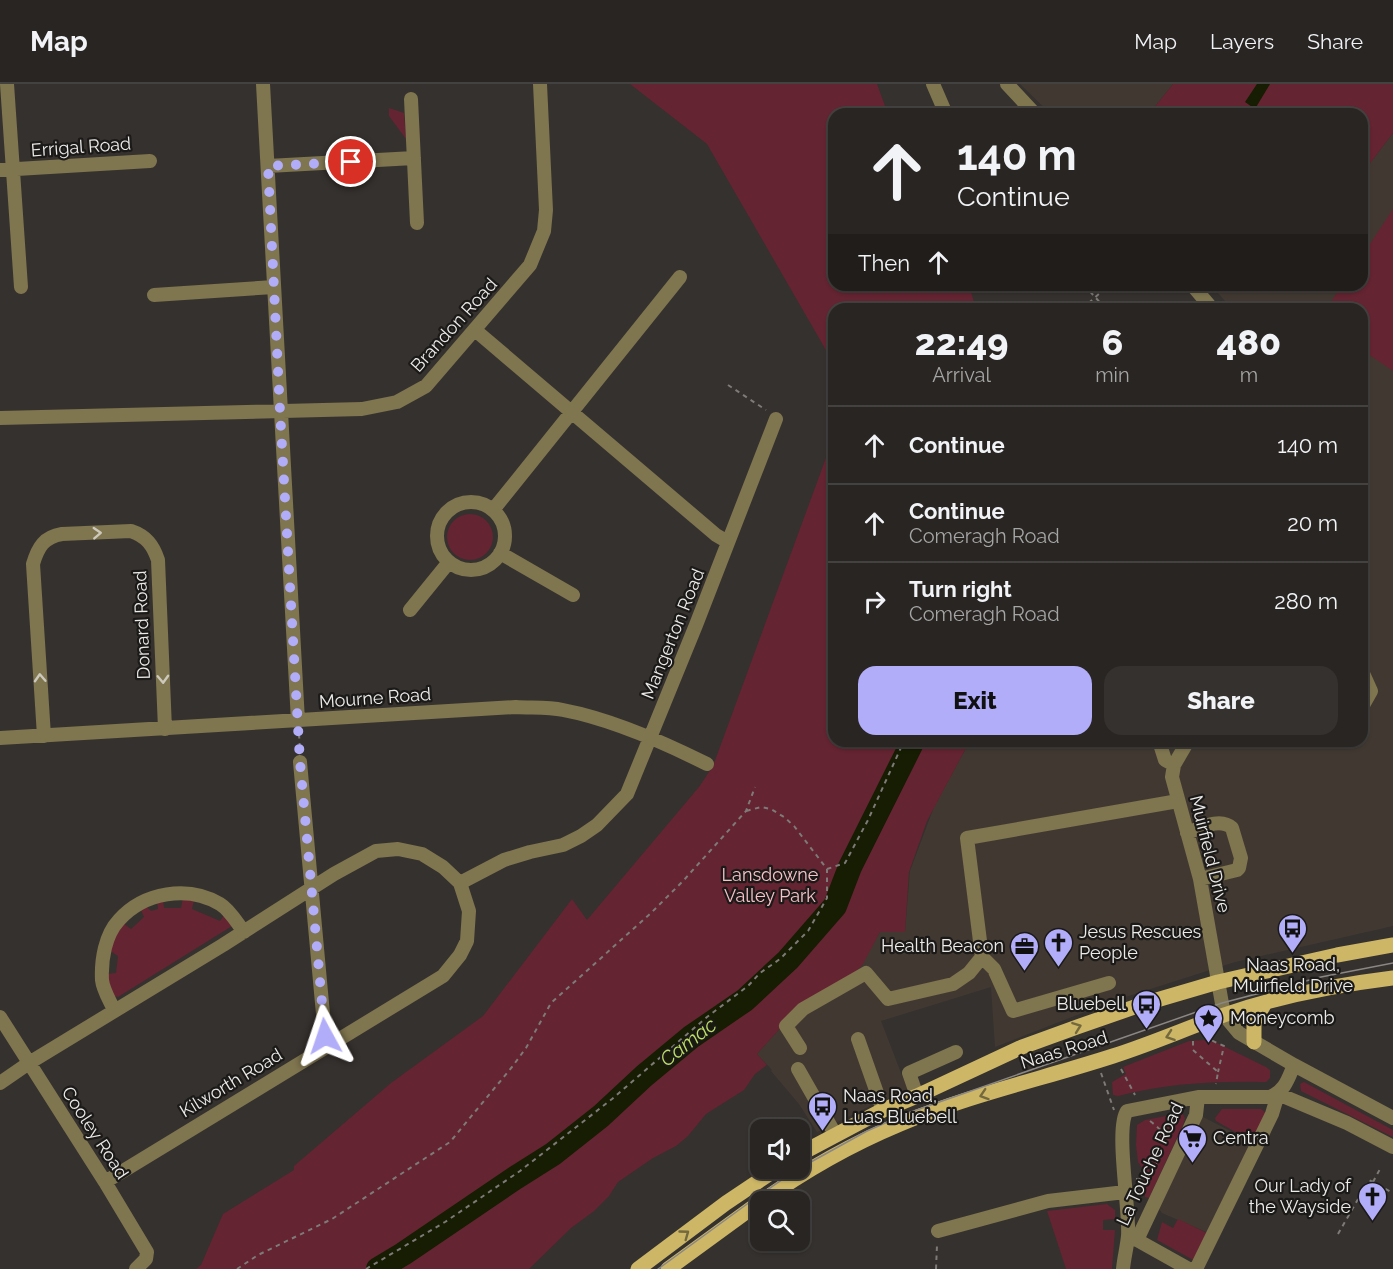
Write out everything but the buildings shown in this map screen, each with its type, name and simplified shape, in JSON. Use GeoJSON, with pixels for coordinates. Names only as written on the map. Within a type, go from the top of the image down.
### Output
{"type":"FeatureCollection","features":[{"type":"Feature","properties":{"kind":"main road","name":"Naas Road"},"geometry":{"type":"LineString","coordinates":[[810,1148],[884,1110],[1022,1047],[1143,1004],[1218,982],[1337,955],[1393,945]]}},
{"type":"Feature","properties":{"kind":"main road","name":"Naas Road"},"geometry":{"type":"LineString","coordinates":[[778,1191],[833,1156],[901,1123],[995,1091],[1116,1055],[1224,1015],[1351,983],[1393,978]]}},
{"type":"Feature","properties":{"kind":"main road"},"geometry":{"type":"LineString","coordinates":[[1254,1042],[1254,1022],[1265,1003]]}},
{"type":"Feature","properties":{"kind":"main road"},"geometry":{"type":"LineString","coordinates":[[638,1269],[762,1179]]}},
{"type":"Feature","properties":{"kind":"main road","name":"Naas Road"},"geometry":{"type":"LineString","coordinates":[[668,1269],[750,1210]]}},
{"type":"Feature","properties":{"kind":"street","name":"Errigal Road"},"geometry":{"type":"LineString","coordinates":[[8,84],[7,170],[21,287]]}},
{"type":"Feature","properties":{"kind":"street"},"geometry":{"type":"LineString","coordinates":[[263,84],[298,721]]}},
{"type":"Feature","properties":{"kind":"street","name":"Brandon Road"},"geometry":{"type":"LineString","coordinates":[[0,418],[362,409],[383,407],[414,394],[434,379],[530,265],[544,231],[546,210],[540,84]]}},
{"type":"Feature","properties":{"kind":"street"},"geometry":{"type":"LineString","coordinates":[[933,84],[943,108]]}},
{"type":"Feature","properties":{"kind":"street"},"geometry":{"type":"LineString","coordinates":[[1006,84],[1029,108]]}},
{"type":"Feature","properties":{"kind":"street"},"geometry":{"type":"LineString","coordinates":[[411,99],[417,223]]}},
{"type":"Feature","properties":{"kind":"street"},"geometry":{"type":"LineString","coordinates":[[268,166],[414,158]]}},
{"type":"Feature","properties":{"kind":"street","name":"Errigal Road"},"geometry":{"type":"LineString","coordinates":[[7,170],[150,161]]}},
{"type":"Feature","properties":{"kind":"street"},"geometry":{"type":"LineString","coordinates":[[493,510],[680,277]]}},
{"type":"Feature","properties":{"kind":"street"},"geometry":{"type":"LineString","coordinates":[[154,295],[274,287]]}},
{"type":"Feature","properties":{"kind":"street"},"geometry":{"type":"LineString","coordinates":[[1197,291],[1207,303]]}},
{"type":"Feature","properties":{"kind":"street"},"geometry":{"type":"LineString","coordinates":[[475,330],[716,535],[728,542]]}},
{"type":"Feature","properties":{"kind":"street","name":"Mangerton Road"},"geometry":{"type":"LineString","coordinates":[[651,739],[776,419]]}},
{"type":"Feature","properties":{"kind":"street"},"geometry":{"type":"LineString","coordinates":[[462,503],[478,503],[493,510],[504,530],[500,553],[490,564],[477,570],[462,569],[448,562],[439,549],[437,541],[442,517],[462,503]]}},
{"type":"Feature","properties":{"kind":"street","name":"Donard Road"},"geometry":{"type":"LineString","coordinates":[[44,736],[33,564],[43,542],[52,536],[62,534],[131,531],[148,540],[155,552],[158,560],[165,729]]}},
{"type":"Feature","properties":{"kind":"street"},"geometry":{"type":"LineString","coordinates":[[500,553],[573,595]]}},
{"type":"Feature","properties":{"kind":"street"},"geometry":{"type":"LineString","coordinates":[[410,610],[448,562]]}},
{"type":"Feature","properties":{"kind":"street","name":"Mourne Road"},"geometry":{"type":"LineString","coordinates":[[0,738],[516,707],[553,709],[597,719],[672,747],[707,764]]}},
{"type":"Feature","properties":{"kind":"street"},"geometry":{"type":"LineString","coordinates":[[0,1083],[311,888],[376,852],[388,849],[422,854],[443,867],[460,883],[504,860],[563,844],[597,825],[627,794],[651,739]]}},
{"type":"Feature","properties":{"kind":"street","name":"Muirfield Drive"},"geometry":{"type":"LineString","coordinates":[[1161,747],[1165,760],[1174,765],[1172,777],[1200,879],[1224,1015]]}},
{"type":"Feature","properties":{"kind":"street"},"geometry":{"type":"LineString","coordinates":[[1174,765],[1184,747]]}},
{"type":"Feature","properties":{"kind":"street"},"geometry":{"type":"LineString","coordinates":[[300,762],[325,1036],[329,1044]]}},
{"type":"Feature","properties":{"kind":"street"},"geometry":{"type":"LineString","coordinates":[[1109,983],[1013,1011],[994,969],[982,957],[967,837],[1178,801]]}},
{"type":"Feature","properties":{"kind":"street"},"geometry":{"type":"LineString","coordinates":[[1187,833],[1218,822],[1230,825],[1241,858],[1237,870],[1200,879]]}},
{"type":"Feature","properties":{"kind":"street","name":"Kilworth Road"},"geometry":{"type":"LineString","coordinates":[[105,1182],[443,976],[453,966],[467,940],[469,911],[460,883]]}},
{"type":"Feature","properties":{"kind":"street"},"geometry":{"type":"LineString","coordinates":[[114,1010],[102,981],[104,949],[110,933],[119,920],[141,902],[170,893],[202,897],[221,905],[244,932]]}},
{"type":"Feature","properties":{"kind":"street"},"geometry":{"type":"LineString","coordinates":[[800,1048],[786,1026],[803,1009],[866,972],[888,999],[953,984],[969,973],[982,957]]}},
{"type":"Feature","properties":{"kind":"street"},"geometry":{"type":"LineString","coordinates":[[1224,1015],[1239,1033],[1393,1118]]}},
{"type":"Feature","properties":{"kind":"street","name":"Cooley Road"},"geometry":{"type":"LineString","coordinates":[[0,1017],[147,1252],[146,1259],[136,1269]]}},
{"type":"Feature","properties":{"kind":"street"},"geometry":{"type":"LineString","coordinates":[[858,1040],[884,1110]]}},
{"type":"Feature","properties":{"kind":"street"},"geometry":{"type":"LineString","coordinates":[[917,1096],[909,1073],[956,1052]]}},
{"type":"Feature","properties":{"kind":"street"},"geometry":{"type":"LineString","coordinates":[[1125,1114],[1142,1107],[1198,1097],[1270,1097],[1283,1089],[1294,1065]]}},
{"type":"Feature","properties":{"kind":"street"},"geometry":{"type":"LineString","coordinates":[[798,1069],[834,1134]]}},
{"type":"Feature","properties":{"kind":"street"},"geometry":{"type":"LineString","coordinates":[[1278,1094],[1347,1123],[1393,1147]]}},
{"type":"Feature","properties":{"kind":"street"},"geometry":{"type":"LineString","coordinates":[[1196,1269],[1272,1114],[1278,1094]]}},
{"type":"Feature","properties":{"kind":"street","name":"La Touche Road"},"geometry":{"type":"LineString","coordinates":[[1122,1269],[1132,1238],[1171,1157],[1196,1115],[1198,1097]]}},
{"type":"Feature","properties":{"kind":"street","name":"La Touche Road"},"geometry":{"type":"LineString","coordinates":[[1125,1114],[1125,1186],[1132,1238]]}},
{"type":"Feature","properties":{"kind":"street"},"geometry":{"type":"LineString","coordinates":[[938,1231],[1048,1201],[1125,1186]]}},
{"type":"Feature","properties":{"kind":"street"},"geometry":{"type":"LineString","coordinates":[[1132,1238],[1189,1269]]}},
{"type":"Feature","properties":{"kind":"path"},"geometry":{"type":"LineString","coordinates":[[1089,291],[1100,303]]}},
{"type":"Feature","properties":{"kind":"path"},"geometry":{"type":"LineString","coordinates":[[1089,303],[1103,291]]}},
{"type":"Feature","properties":{"kind":"path"},"geometry":{"type":"LineString","coordinates":[[728,385],[776,419]]}},
{"type":"Feature","properties":{"kind":"path"},"geometry":{"type":"LineString","coordinates":[[298,721],[300,762]]}},
{"type":"Feature","properties":{"kind":"path"},"geometry":{"type":"LineString","coordinates":[[827,869],[845,862],[868,820],[900,747]]}},
{"type":"Feature","properties":{"kind":"path"},"geometry":{"type":"LineString","coordinates":[[237,1269],[268,1250],[332,1219],[450,1142],[526,1048],[551,1003],[667,897],[718,844],[746,810],[756,787]]}},
{"type":"Feature","properties":{"kind":"path"},"geometry":{"type":"LineString","coordinates":[[366,1269],[445,1222],[520,1171],[612,1099],[707,1017],[748,986],[808,931],[821,910],[828,890],[827,869],[794,826],[784,817],[771,809],[761,807],[746,810]]}},
{"type":"Feature","properties":{"kind":"path"},"geometry":{"type":"LineString","coordinates":[[1200,1036],[1224,1046],[1215,1096]]}},
{"type":"Feature","properties":{"kind":"path"},"geometry":{"type":"LineString","coordinates":[[1193,1037],[1193,1050],[1218,1072]]}},
{"type":"Feature","properties":{"kind":"path"},"geometry":{"type":"LineString","coordinates":[[1116,1055],[1149,1120],[1166,1137],[1171,1157],[1153,1166],[1142,1179],[1125,1186]]}},
{"type":"Feature","properties":{"kind":"path"},"geometry":{"type":"LineString","coordinates":[[1098,1060],[1104,1085],[1115,1113],[1125,1114]]}},
{"type":"Feature","properties":{"kind":"path"},"geometry":{"type":"LineString","coordinates":[[1373,1182],[1380,1169]]}},
{"type":"Feature","properties":{"kind":"path"},"geometry":{"type":"LineString","coordinates":[[1338,1234],[1369,1180],[1393,1193]]}},
{"type":"Feature","properties":{"kind":"path"},"geometry":{"type":"LineString","coordinates":[[936,1269],[938,1231]]}},
{"type":"Feature","properties":{"kind":"shaded area"},"geometry":{"type":"Polygon","coordinates":[[[1020,84],[1173,84],[1154,108],[1045,108],[1020,84]]]}},
{"type":"Feature","properties":{"kind":"shaded area"},"geometry":{"type":"Polygon","coordinates":[[[1257,84],[1270,84],[1256,108],[1245,102],[1257,84]]]}},
{"type":"Feature","properties":{"kind":"shaded area"},"geometry":{"type":"Polygon","coordinates":[[[1393,133],[1393,926],[1235,962],[1113,1001],[995,1047],[991,987],[881,1021],[908,1091],[870,1106],[817,1132],[799,1104],[757,1054],[795,1012],[855,973],[880,932],[905,932],[910,871],[934,807],[967,747],[1368,747],[1368,303],[1227,303],[1216,291],[1368,291],[1368,166],[1393,133]]]}},
{"type":"Feature","properties":{"kind":"shaded area"},"geometry":{"type":"Polygon","coordinates":[[[1199,1115],[1252,1142],[1211,1234],[1162,1213],[1154,1202],[1199,1115]]]}},
{"type":"Feature","properties":{"kind":"green space"},"geometry":{"type":"Polygon","coordinates":[[[630,84],[877,84],[886,108],[828,108],[828,291],[971,291],[974,303],[828,303],[828,354],[707,144],[630,84]]]}},
{"type":"Feature","properties":{"kind":"green space"},"geometry":{"type":"Polygon","coordinates":[[[1173,84],[1257,84],[1246,102],[1254,108],[1154,108],[1173,84]]]}},
{"type":"Feature","properties":{"kind":"green space"},"geometry":{"type":"Polygon","coordinates":[[[1270,84],[1393,84],[1393,133],[1368,166],[1368,108],[1254,108],[1270,84]]]}},
{"type":"Feature","properties":{"kind":"green space"},"geometry":{"type":"Polygon","coordinates":[[[389,108],[404,113],[406,139],[389,116],[389,108]]]}},
{"type":"Feature","properties":{"kind":"green space"},"geometry":{"type":"Polygon","coordinates":[[[1393,209],[1393,371],[1368,354],[1368,303],[1330,303],[1338,291],[1368,291],[1368,247],[1393,209]]]}},
{"type":"Feature","properties":{"kind":"green space","name":"Lansdowne Valley Park"},"geometry":{"type":"Polygon","coordinates":[[[828,452],[828,747],[970,747],[965,750],[927,821],[909,872],[905,932],[880,932],[863,964],[855,973],[795,1012],[757,1054],[767,1065],[755,1074],[744,1090],[706,1114],[688,1136],[676,1146],[653,1158],[618,1182],[609,1196],[594,1211],[571,1228],[529,1269],[196,1269],[201,1265],[223,1214],[294,1170],[294,1166],[391,1083],[483,1016],[572,899],[587,920],[699,787],[713,766],[828,452]]]}},
{"type":"Feature","properties":{"kind":"green space"},"geometry":{"type":"Polygon","coordinates":[[[470,514],[479,515],[487,520],[492,528],[492,546],[487,554],[479,559],[470,560],[461,559],[453,554],[448,546],[447,537],[448,528],[453,520],[461,515],[470,514]]]}},
{"type":"Feature","properties":{"kind":"green space"},"geometry":{"type":"Polygon","coordinates":[[[183,898],[194,900],[192,909],[220,921],[225,914],[233,923],[232,926],[118,997],[111,995],[106,974],[116,973],[118,956],[110,951],[124,924],[131,929],[144,917],[141,910],[145,905],[151,911],[158,909],[157,901],[163,900],[164,908],[181,908],[183,898]]]}},
{"type":"Feature","properties":{"kind":"green space"},"geometry":{"type":"Polygon","coordinates":[[[1189,1041],[1215,1042],[1266,1067],[1270,1070],[1270,1078],[1266,1082],[1188,1084],[1113,1095],[1112,1082],[1126,1074],[1123,1067],[1189,1041]]]}},
{"type":"Feature","properties":{"kind":"green space"},"geometry":{"type":"Polygon","coordinates":[[[1304,1082],[1393,1130],[1393,1137],[1301,1091],[1300,1084],[1304,1082]]]}},
{"type":"Feature","properties":{"kind":"green space"},"geometry":{"type":"Polygon","coordinates":[[[1222,1109],[1261,1109],[1265,1112],[1266,1115],[1253,1142],[1216,1121],[1215,1118],[1222,1109]]]}},
{"type":"Feature","properties":{"kind":"green space"},"geometry":{"type":"Polygon","coordinates":[[[1182,1113],[1185,1118],[1183,1125],[1149,1198],[1145,1197],[1143,1169],[1138,1162],[1136,1145],[1137,1125],[1145,1120],[1182,1113]]]}},
{"type":"Feature","properties":{"kind":"green space"},"geometry":{"type":"Polygon","coordinates":[[[1107,1204],[1115,1210],[1115,1219],[1103,1220],[1103,1230],[1115,1230],[1112,1269],[1066,1269],[1047,1211],[1107,1204]]]}},
{"type":"Feature","properties":{"kind":"green space"},"geometry":{"type":"Polygon","coordinates":[[[1178,1219],[1209,1234],[1195,1261],[1157,1240],[1162,1222],[1173,1228],[1178,1219]]]}},
{"type":"Feature","properties":{"kind":"waterway","name":"Camac"},"geometry":{"type":"LineString","coordinates":[[378,1269],[553,1154],[601,1116],[691,1037],[745,1000],[788,960],[835,906],[850,867],[910,747]]}},
{"type":"Feature","properties":{"kind":"tram line"},"geometry":{"type":"LineString","coordinates":[[810,1162],[867,1131],[908,1113],[1222,1003],[1321,977],[1393,963]]}},
{"type":"Feature","properties":{"kind":"tram line"},"geometry":{"type":"LineString","coordinates":[[658,1269],[783,1179]]}},
{"type":"Feature","properties":{"kind":"place","name":"Naas Road, Muirfield Drive"},"geometry":{"type":"Point","coordinates":[1293,954]}},
{"type":"Feature","properties":{"kind":"place","name":"Jesus Rescues People"},"geometry":{"type":"Point","coordinates":[1058,968]}},
{"type":"Feature","properties":{"kind":"place","name":"Health Beacon"},"geometry":{"type":"Point","coordinates":[1025,972]}},
{"type":"Feature","properties":{"kind":"place","name":"Bluebell"},"geometry":{"type":"Point","coordinates":[1147,1030]}},
{"type":"Feature","properties":{"kind":"place","name":"Moneycomb"},"geometry":{"type":"Point","coordinates":[1209,1044]}},
{"type":"Feature","properties":{"kind":"place","name":"Naas Road, Luas Bluebell"},"geometry":{"type":"Point","coordinates":[822,1132]}},
{"type":"Feature","properties":{"kind":"place","name":"Centra"},"geometry":{"type":"Point","coordinates":[1192,1164]}},
{"type":"Feature","properties":{"kind":"place","name":"Our Lady of the Wayside"},"geometry":{"type":"Point","coordinates":[1372,1222]}},
{"type":"Feature","properties":{"kind":"route"},"geometry":{"type":"LineString","coordinates":[[325,1036],[300,762],[268,166],[351,162]]}}]}
